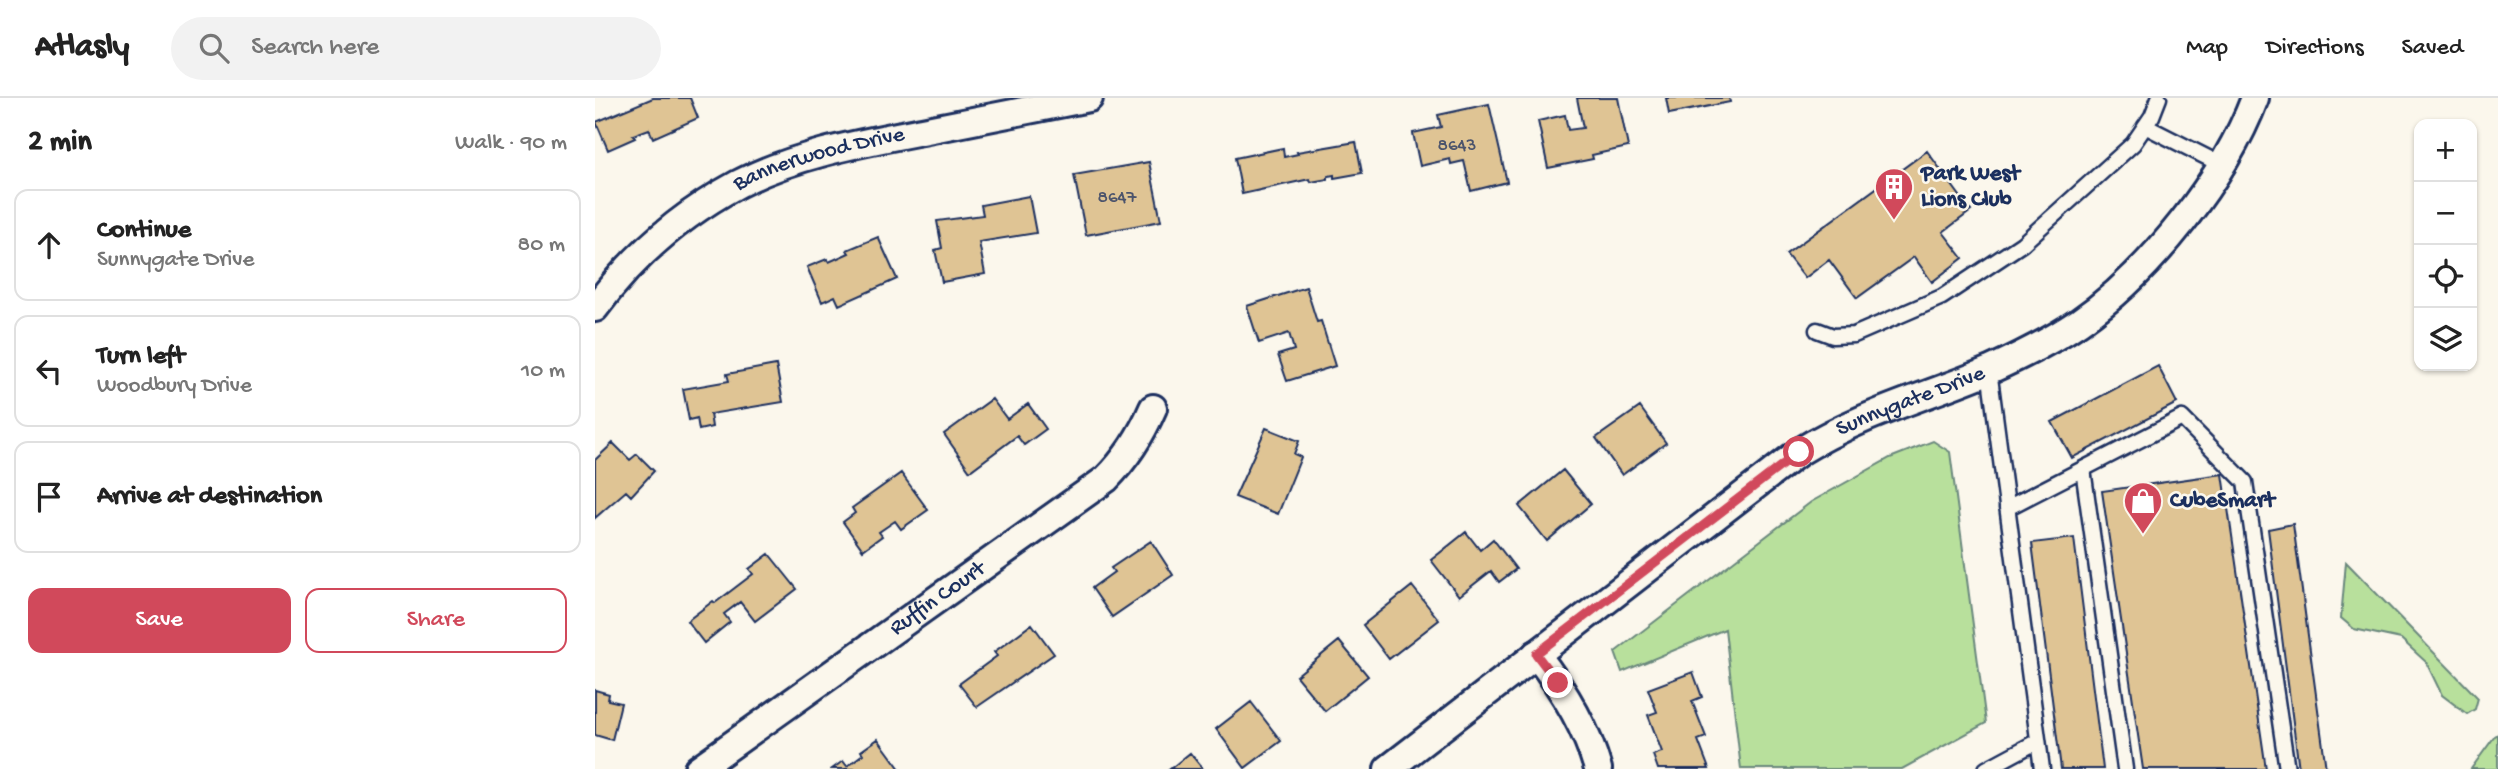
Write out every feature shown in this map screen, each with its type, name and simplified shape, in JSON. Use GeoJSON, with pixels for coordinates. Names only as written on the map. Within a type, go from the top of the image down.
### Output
{"type":"FeatureCollection","features":[{"type":"Feature","properties":{"kind":"street","name":"Bannerwood Drive"},"geometry":{"type":"LineString","coordinates":[[600,290],[655,240],[696,209],[740,183],[778,167],[854,144],[1089,98]]}},
{"type":"Feature","properties":{"kind":"street","name":"Sunnygate Drive"},"geometry":{"type":"LineString","coordinates":[[1388,769],[1774,470],[1822,438],[1847,425],[2034,350],[2080,322],[2144,266],[2196,203],[2222,164],[2255,98]]}},
{"type":"Feature","properties":{"kind":"street","name":"Ruffin Court"},"geometry":{"type":"LineString","coordinates":[[698,769],[1106,479],[1124,460],[1143,432],[1153,408]]}},
{"type":"Feature","properties":{"kind":"street"},"geometry":{"type":"LineString","coordinates":[[1536,654],[1577,715],[1598,769]]}},
{"type":"Feature","properties":{"kind":"lane"},"geometry":{"type":"LineString","coordinates":[[1817,330],[1833,336],[1854,335],[1942,297],[2022,244],[2133,144],[2159,98]]}},
{"type":"Feature","properties":{"kind":"lane"},"geometry":{"type":"LineString","coordinates":[[2145,126],[2222,164]]}},
{"type":"Feature","properties":{"kind":"lane"},"geometry":{"type":"LineString","coordinates":[[1989,370],[2042,769]]}},
{"type":"Feature","properties":{"kind":"lane"},"geometry":{"type":"LineString","coordinates":[[2007,508],[2182,418],[2245,482],[2287,769]]}},
{"type":"Feature","properties":{"kind":"lane"},"geometry":{"type":"LineString","coordinates":[[2083,469],[2125,769]]}},
{"type":"Feature","properties":{"kind":"lane"},"geometry":{"type":"LineString","coordinates":[[1986,769],[2038,741]]}},
{"type":"Feature","properties":{"kind":"green space"},"geometry":{"type":"Polygon","coordinates":[[[1933,441],[1950,452],[1986,723],[1902,769],[1741,769],[1725,629],[1622,672],[1615,652],[1811,502],[1890,458],[1933,441]]]}},
{"type":"Feature","properties":{"kind":"green space"},"geometry":{"type":"Polygon","coordinates":[[[2346,562],[2478,698],[2475,709],[2467,714],[2442,695],[2426,662],[2401,639],[2354,629],[2341,618],[2346,562]]]}},
{"type":"Feature","properties":{"kind":"green space"},"geometry":{"type":"Polygon","coordinates":[[[2498,734],[2498,769],[2471,769],[2495,736],[2498,734]]]}},
{"type":"Feature","properties":{"kind":"building"},"geometry":{"type":"Polygon","coordinates":[[[653,98],[690,98],[698,118],[653,138],[649,129],[608,150],[596,122],[653,98]]]}},
{"type":"Feature","properties":{"kind":"building"},"geometry":{"type":"Polygon","coordinates":[[[1577,98],[1618,98],[1628,147],[1592,155],[1593,159],[1548,168],[1538,121],[1565,115],[1568,130],[1583,128],[1577,98]]]}},
{"type":"Feature","properties":{"kind":"building"},"geometry":{"type":"Polygon","coordinates":[[[1666,98],[1729,98],[1730,102],[1669,114],[1666,98]]]}},
{"type":"Feature","properties":{"kind":"building"},"geometry":{"type":"Polygon","coordinates":[[[1489,104],[1507,182],[1471,191],[1464,161],[1451,164],[1450,159],[1420,166],[1413,133],[1441,127],[1438,115],[1489,104]]]}},
{"type":"Feature","properties":{"kind":"building"},"geometry":{"type":"Polygon","coordinates":[[[1356,142],[1362,173],[1334,178],[1334,175],[1328,176],[1328,179],[1311,182],[1310,179],[1242,194],[1235,158],[1283,148],[1284,157],[1298,154],[1297,152],[1356,142]]]}},
{"type":"Feature","properties":{"kind":"building","name":"Park West Lions Club"},"geometry":{"type":"Polygon","coordinates":[[[1927,151],[1971,211],[1943,232],[1963,258],[1932,282],[1914,257],[1857,298],[1829,260],[1805,278],[1786,254],[1927,151]]]}},
{"type":"Feature","properties":{"kind":"building"},"geometry":{"type":"Polygon","coordinates":[[[1149,162],[1161,221],[1086,235],[1074,175],[1149,162]]]}},
{"type":"Feature","properties":{"kind":"building"},"geometry":{"type":"Polygon","coordinates":[[[1029,196],[1036,233],[979,242],[985,274],[942,282],[935,250],[942,248],[937,221],[983,215],[981,205],[1029,196]]]}},
{"type":"Feature","properties":{"kind":"building"},"geometry":{"type":"Polygon","coordinates":[[[878,237],[897,279],[839,305],[835,296],[822,302],[807,267],[827,259],[829,262],[849,253],[847,250],[878,237]]]}},
{"type":"Feature","properties":{"kind":"building"},"geometry":{"type":"Polygon","coordinates":[[[1306,287],[1317,322],[1321,321],[1335,366],[1287,381],[1278,355],[1294,350],[1289,333],[1259,343],[1247,306],[1306,287]]]}},
{"type":"Feature","properties":{"kind":"building"},"geometry":{"type":"Polygon","coordinates":[[[776,365],[783,402],[710,414],[712,427],[699,430],[697,418],[689,420],[683,389],[729,381],[727,374],[776,365]]]}},
{"type":"Feature","properties":{"kind":"building"},"geometry":{"type":"Polygon","coordinates":[[[2158,366],[2177,403],[2072,458],[2052,422],[2158,366]]]}},
{"type":"Feature","properties":{"kind":"building"},"geometry":{"type":"Polygon","coordinates":[[[992,399],[1007,419],[1028,404],[1046,429],[1024,445],[1017,436],[970,471],[944,434],[992,399]]]}},
{"type":"Feature","properties":{"kind":"building"},"geometry":{"type":"Polygon","coordinates":[[[1640,407],[1666,443],[1622,475],[1596,438],[1640,407]]]}},
{"type":"Feature","properties":{"kind":"building"},"geometry":{"type":"Polygon","coordinates":[[[1266,428],[1299,441],[1294,454],[1301,457],[1278,514],[1235,497],[1266,428]]]}},
{"type":"Feature","properties":{"kind":"building"},"geometry":{"type":"Polygon","coordinates":[[[613,443],[630,460],[637,454],[654,471],[631,496],[626,491],[595,518],[595,460],[613,443]]]}},
{"type":"Feature","properties":{"kind":"building"},"geometry":{"type":"Polygon","coordinates":[[[1563,470],[1591,504],[1547,541],[1519,506],[1563,470]]]}},
{"type":"Feature","properties":{"kind":"building"},"geometry":{"type":"Polygon","coordinates":[[[901,473],[928,510],[901,529],[895,521],[879,532],[882,536],[863,550],[843,522],[855,513],[852,508],[901,473]]]}},
{"type":"Feature","properties":{"kind":"building"},"geometry":{"type":"Polygon","coordinates":[[[2223,474],[2266,769],[2143,769],[2102,491],[2223,474]]]}},
{"type":"Feature","properties":{"kind":"building"},"geometry":{"type":"Polygon","coordinates":[[[2293,524],[2326,769],[2299,769],[2268,529],[2293,524]]]}},
{"type":"Feature","properties":{"kind":"building"},"geometry":{"type":"Polygon","coordinates":[[[1466,532],[1480,550],[1493,539],[1516,569],[1499,582],[1491,571],[1459,596],[1431,560],[1466,532]]]}},
{"type":"Feature","properties":{"kind":"building"},"geometry":{"type":"Polygon","coordinates":[[[2074,538],[2103,769],[2061,769],[2032,543],[2074,538]]]}},
{"type":"Feature","properties":{"kind":"building"},"geometry":{"type":"Polygon","coordinates":[[[1151,541],[1173,575],[1112,617],[1092,588],[1114,572],[1111,568],[1151,541]]]}},
{"type":"Feature","properties":{"kind":"building"},"geometry":{"type":"Polygon","coordinates":[[[769,554],[797,589],[755,621],[740,602],[724,614],[730,622],[704,643],[687,621],[753,574],[749,569],[769,554]]]}},
{"type":"Feature","properties":{"kind":"building"},"geometry":{"type":"Polygon","coordinates":[[[1412,586],[1439,620],[1389,659],[1363,625],[1412,586]]]}},
{"type":"Feature","properties":{"kind":"building"},"geometry":{"type":"Polygon","coordinates":[[[1032,624],[1054,654],[977,707],[959,684],[997,656],[994,652],[1032,624]]]}},
{"type":"Feature","properties":{"kind":"building"},"geometry":{"type":"Polygon","coordinates":[[[1339,641],[1368,676],[1325,711],[1296,676],[1339,641]]]}},
{"type":"Feature","properties":{"kind":"building"},"geometry":{"type":"Polygon","coordinates":[[[1693,672],[1702,697],[1692,701],[1706,737],[1698,740],[1709,769],[1658,769],[1653,755],[1662,752],[1648,715],[1657,712],[1648,689],[1693,672]]]}},
{"type":"Feature","properties":{"kind":"building"},"geometry":{"type":"Polygon","coordinates":[[[595,690],[609,694],[608,700],[621,703],[612,740],[595,735],[595,690]]]}},
{"type":"Feature","properties":{"kind":"building"},"geometry":{"type":"Polygon","coordinates":[[[1251,702],[1281,741],[1245,768],[1216,729],[1251,702]]]}},
{"type":"Feature","properties":{"kind":"building"},"geometry":{"type":"Polygon","coordinates":[[[878,739],[900,769],[832,769],[843,761],[847,766],[863,754],[861,751],[878,739]]]}},
{"type":"Feature","properties":{"kind":"building"},"geometry":{"type":"Polygon","coordinates":[[[1190,753],[1203,769],[1170,769],[1190,753]]]}},
{"type":"Feature","properties":{"kind":"place","name":"Park West Lions Club"},"geometry":{"type":"Point","coordinates":[1894,221]}},
{"type":"Feature","properties":{"kind":"place","name":"CubeSmart"},"geometry":{"type":"Point","coordinates":[2143,535]}},
{"type":"Feature","properties":{"kind":"route"},"geometry":{"type":"LineString","coordinates":[[1558,683],[1536,654],[1799,452]]}}]}
